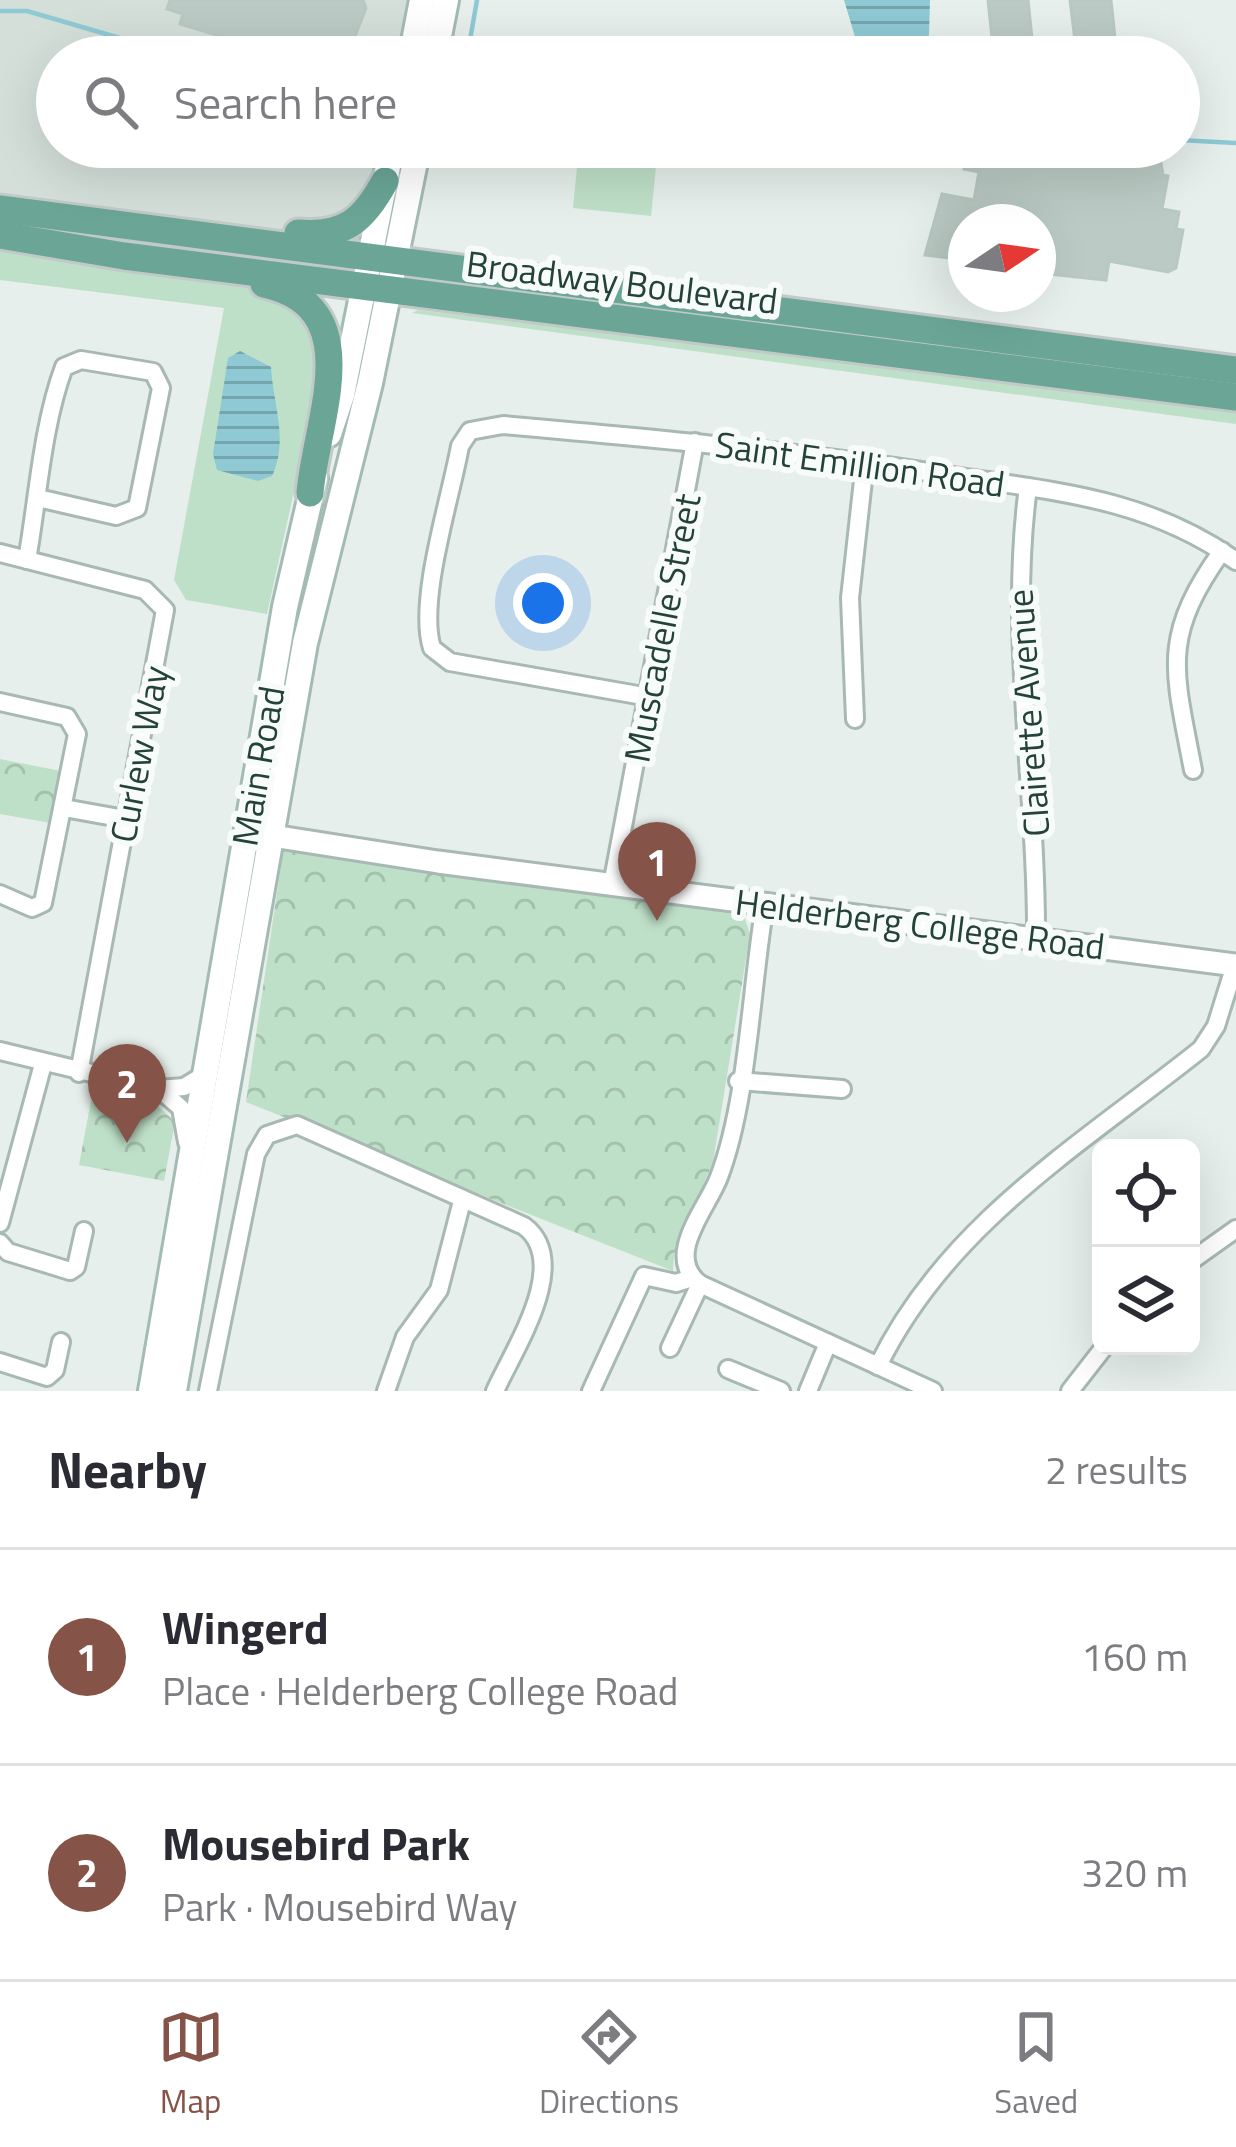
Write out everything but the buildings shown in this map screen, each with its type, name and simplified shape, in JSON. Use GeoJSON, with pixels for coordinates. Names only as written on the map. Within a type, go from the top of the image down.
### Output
{"type":"FeatureCollection","features":[{"type":"Feature","properties":{"kind":"main road"},"geometry":{"type":"LineString","coordinates":[[415,36],[422,0]]}},
{"type":"Feature","properties":{"kind":"main road"},"geometry":{"type":"LineString","coordinates":[[439,36],[446,0]]}},
{"type":"Feature","properties":{"kind":"main road","name":"Main Road"},"geometry":{"type":"LineString","coordinates":[[151,1391],[202,1076],[326,548],[380,273],[388,168]]}},
{"type":"Feature","properties":{"kind":"main road","name":"Main Road"},"geometry":{"type":"LineString","coordinates":[[174,1391],[259,834],[285,607],[310,493],[412,168]]}},
{"type":"Feature","properties":{"kind":"main road"},"geometry":{"type":"LineString","coordinates":[[120,224],[330,234],[363,216],[385,181]]}},
{"type":"Feature","properties":{"kind":"main road","name":"Broadway Boulevard"},"geometry":{"type":"LineString","coordinates":[[0,209],[120,224],[380,273],[1236,397]]}},
{"type":"Feature","properties":{"kind":"main road","name":"Broadway Boulevard"},"geometry":{"type":"LineString","coordinates":[[0,236],[124,256],[380,273],[1236,370]]}},
{"type":"Feature","properties":{"kind":"main road"},"geometry":{"type":"LineString","coordinates":[[124,256],[278,287],[317,314],[330,355],[310,493]]}},
{"type":"Feature","properties":{"kind":"street"},"geometry":{"type":"LineString","coordinates":[[27,560],[38,498],[64,367],[81,360],[154,372],[161,388],[137,508],[116,516],[38,498]]}},
{"type":"Feature","properties":{"kind":"street","name":"Saint Emillion Road"},"geometry":{"type":"LineString","coordinates":[[649,698],[450,662],[432,648],[427,625],[431,599],[460,446],[470,430],[503,424],[695,442],[1028,488],[1140,508],[1172,520],[1229,556]]}},
{"type":"Feature","properties":{"kind":"street","name":"Muscadelle Street"},"geometry":{"type":"LineString","coordinates":[[612,885],[695,442]]}},
{"type":"Feature","properties":{"kind":"street"},"geometry":{"type":"LineString","coordinates":[[856,718],[850,581],[865,462]]}},
{"type":"Feature","properties":{"kind":"street","name":"Clairette Avenue"},"geometry":{"type":"LineString","coordinates":[[1028,488],[1018,590],[1037,849],[1036,939]]}},
{"type":"Feature","properties":{"kind":"street","name":"Curlew Way"},"geometry":{"type":"LineString","coordinates":[[0,554],[145,590],[162,603],[164,626],[80,1073]]}},
{"type":"Feature","properties":{"kind":"street"},"geometry":{"type":"LineString","coordinates":[[1193,770],[1177,674],[1178,630],[1195,589],[1229,556]]}},
{"type":"Feature","properties":{"kind":"street"},"geometry":{"type":"LineString","coordinates":[[0,702],[75,724],[64,808],[43,903],[32,908],[0,894]]}},
{"type":"Feature","properties":{"kind":"street"},"geometry":{"type":"LineString","coordinates":[[64,808],[125,819]]}},
{"type":"Feature","properties":{"kind":"street","name":"Helderberg College Road"},"geometry":{"type":"LineString","coordinates":[[259,834],[1235,965]]}},
{"type":"Feature","properties":{"kind":"street"},"geometry":{"type":"LineString","coordinates":[[670,1348],[696,1281],[686,1247],[719,1177],[765,904]]}},
{"type":"Feature","properties":{"kind":"street"},"geometry":{"type":"LineString","coordinates":[[878,1366],[925,1282],[946,1260],[1056,1157],[1201,1049],[1216,1026],[1235,965]]}},
{"type":"Feature","properties":{"kind":"street"},"geometry":{"type":"LineString","coordinates":[[0,1051],[158,1089],[184,1087],[202,1076]]}},
{"type":"Feature","properties":{"kind":"street"},"geometry":{"type":"LineString","coordinates":[[0,1223],[43,1064]]}},
{"type":"Feature","properties":{"kind":"street"},"geometry":{"type":"LineString","coordinates":[[738,1081],[842,1089]]}},
{"type":"Feature","properties":{"kind":"street"},"geometry":{"type":"LineString","coordinates":[[158,1089],[181,1108],[189,1156]]}},
{"type":"Feature","properties":{"kind":"street"},"geometry":{"type":"LineString","coordinates":[[208,1391],[245,1191],[267,1136],[289,1126],[307,1127],[524,1226],[546,1255],[538,1297],[495,1391]]}},
{"type":"Feature","properties":{"kind":"street"},"geometry":{"type":"LineString","coordinates":[[386,1391],[405,1337],[439,1290],[462,1201]]}},
{"type":"Feature","properties":{"kind":"street"},"geometry":{"type":"LineString","coordinates":[[1200,1255],[1236,1229]]}},
{"type":"Feature","properties":{"kind":"street"},"geometry":{"type":"LineString","coordinates":[[0,1243],[8,1252],[70,1271],[76,1267],[84,1231]]}},
{"type":"Feature","properties":{"kind":"street"},"geometry":{"type":"LineString","coordinates":[[591,1391],[644,1276],[676,1283],[696,1281],[933,1391]]}},
{"type":"Feature","properties":{"kind":"street"},"geometry":{"type":"LineString","coordinates":[[0,1362],[47,1377],[55,1370],[61,1342]]}},
{"type":"Feature","properties":{"kind":"street"},"geometry":{"type":"LineString","coordinates":[[808,1391],[828,1343]]}},
{"type":"Feature","properties":{"kind":"street"},"geometry":{"type":"LineString","coordinates":[[1070,1391],[1098,1355]]}},
{"type":"Feature","properties":{"kind":"street"},"geometry":{"type":"LineString","coordinates":[[728,1369],[781,1391]]}},
{"type":"Feature","properties":{"kind":"shaded area"},"geometry":{"type":"Polygon","coordinates":[[[0,0],[421,0],[414,36],[36,36],[36,168],[387,168],[384,180],[320,234],[120,221],[0,206],[0,0]]]}},
{"type":"Feature","properties":{"kind":"green space"},"geometry":{"type":"Polygon","coordinates":[[[577,168],[656,168],[651,216],[573,208],[577,168]]]}},
{"type":"Feature","properties":{"kind":"green space"},"geometry":{"type":"Polygon","coordinates":[[[0,251],[272,293],[313,323],[320,373],[267,614],[186,600],[174,580],[224,308],[0,280],[0,251]]]}},
{"type":"Feature","properties":{"kind":"green space"},"geometry":{"type":"Polygon","coordinates":[[[418,310],[1236,409],[1236,424],[412,313],[418,310]]]}},
{"type":"Feature","properties":{"kind":"green space"},"geometry":{"type":"Polygon","coordinates":[[[0,759],[66,772],[56,824],[0,814],[0,759]]]}},
{"type":"Feature","properties":{"kind":"green space"},"geometry":{"type":"Polygon","coordinates":[[[285,839],[744,916],[750,934],[713,1162],[674,1254],[673,1271],[246,1102],[285,839]]]}},
{"type":"Feature","properties":{"kind":"green space"},"geometry":{"type":"Polygon","coordinates":[[[94,1085],[159,1098],[158,1106],[175,1122],[164,1181],[79,1165],[94,1085]]]}},
{"type":"Feature","properties":{"kind":"water"},"geometry":{"type":"Polygon","coordinates":[[[844,0],[930,0],[928,36],[855,36],[844,0]]]}},
{"type":"Feature","properties":{"kind":"water"},"geometry":{"type":"Polygon","coordinates":[[[240,351],[271,367],[279,422],[277,463],[272,476],[258,481],[217,470],[213,454],[228,358],[240,351]]]}},
{"type":"Feature","properties":{"kind":"waterway"},"geometry":{"type":"LineString","coordinates":[[471,36],[477,0]]}},
{"type":"Feature","properties":{"kind":"waterway"},"geometry":{"type":"LineString","coordinates":[[0,11],[27,11],[113,36]]}},
{"type":"Feature","properties":{"kind":"waterway"},"geometry":{"type":"LineString","coordinates":[[1200,141],[1236,143]]}},
{"type":"Feature","properties":{"kind":"place","name":"Wingerd"},"geometry":{"type":"Point","coordinates":[657,921]}},
{"type":"Feature","properties":{"kind":"place","name":"Mousebird Park"},"geometry":{"type":"Point","coordinates":[127,1143]}}]}
